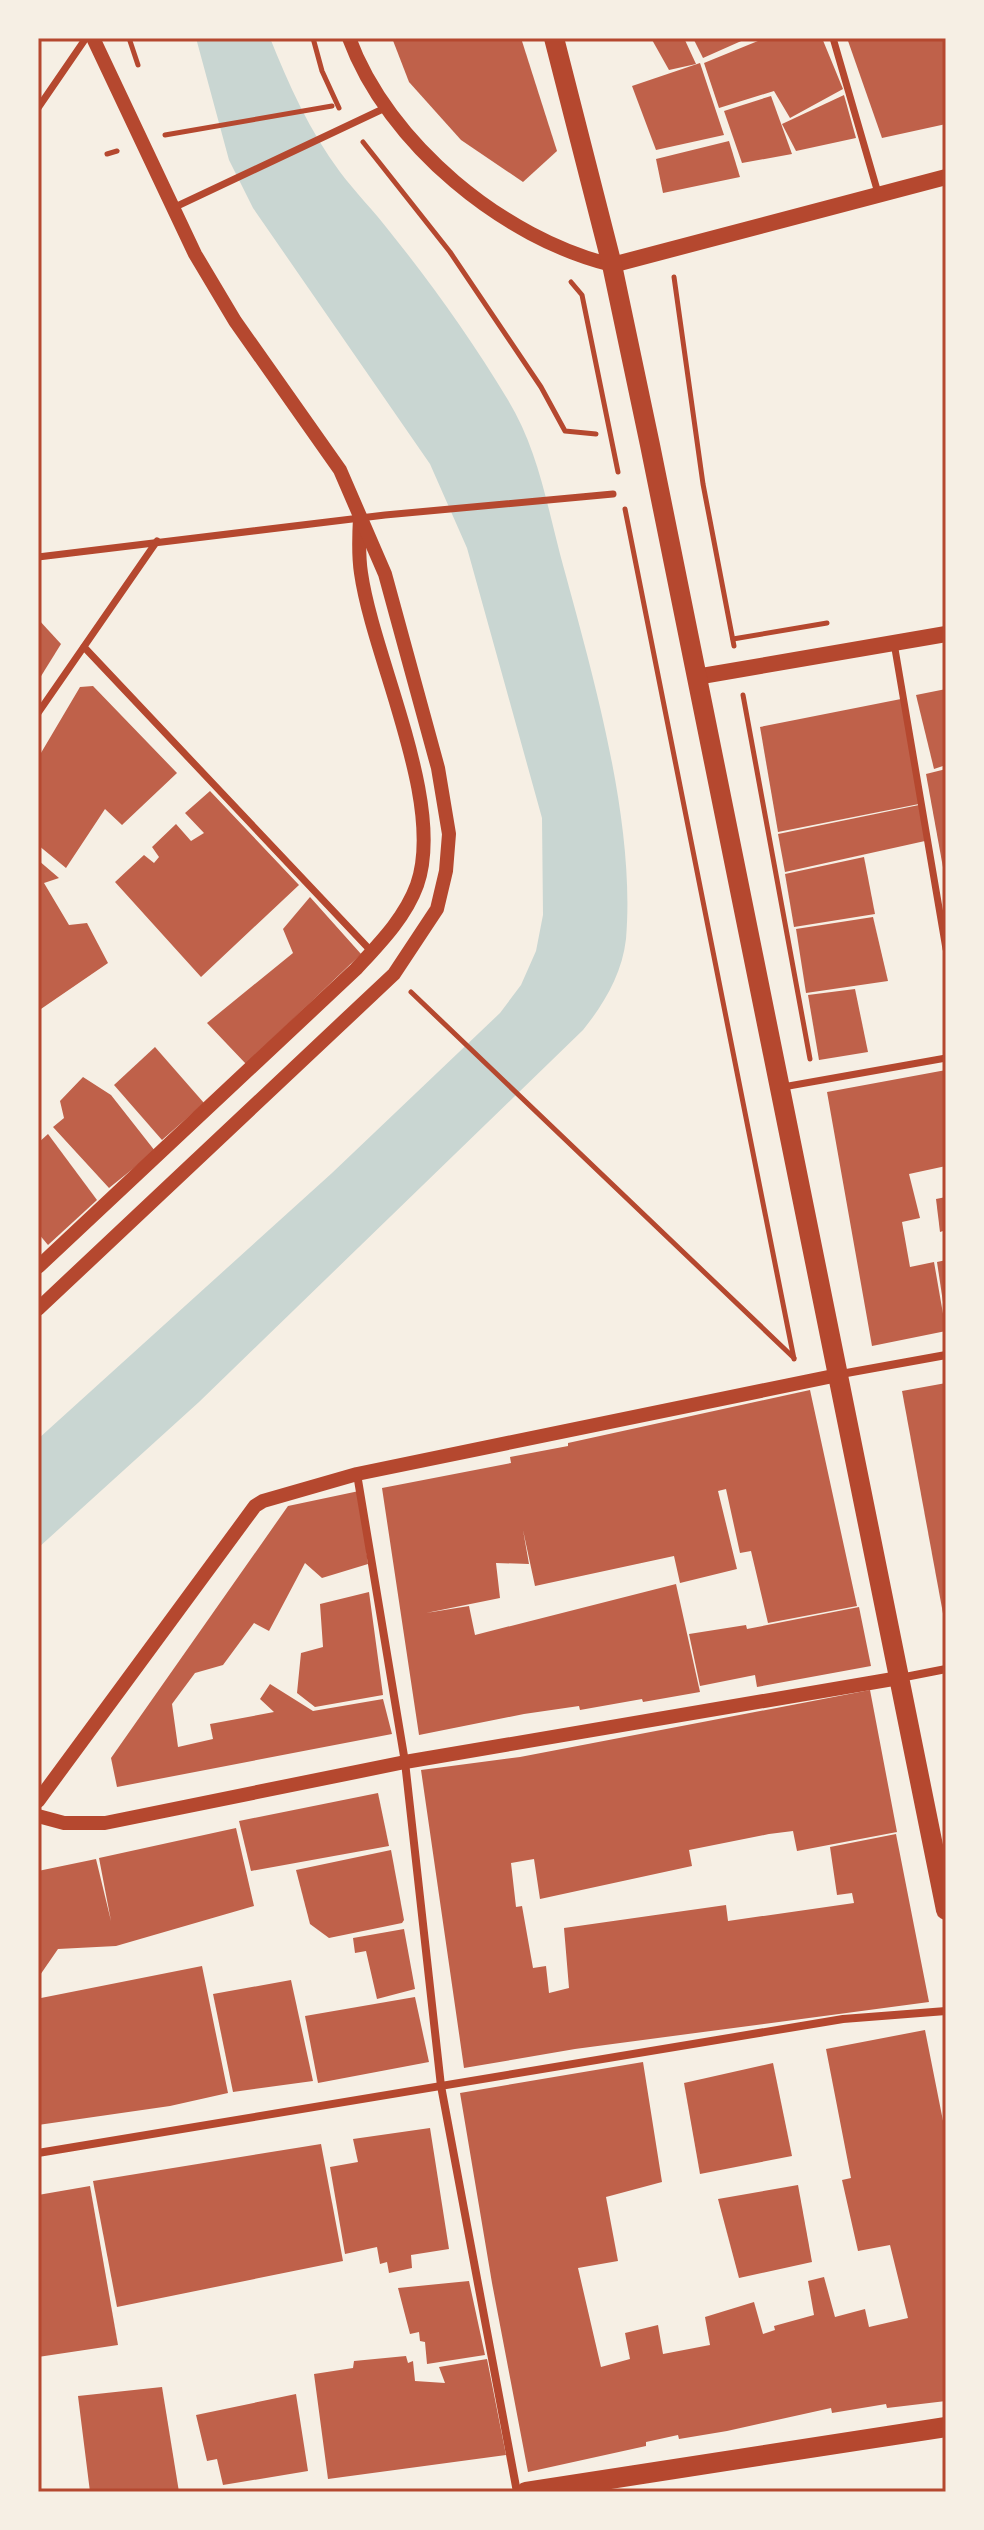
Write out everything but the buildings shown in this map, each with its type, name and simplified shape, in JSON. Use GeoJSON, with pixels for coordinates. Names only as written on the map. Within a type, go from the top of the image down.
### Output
{"type":"FeatureCollection","features":[{"type":"Feature","properties":{"kind":"main road"},"geometry":{"type":"LineString","coordinates":[[554,38],[612,265],[946,1910]]}},
{"type":"Feature","properties":{"kind":"main road"},"geometry":{"type":"LineString","coordinates":[[612,265],[946,177]]}},
{"type":"Feature","properties":{"kind":"main road"},"geometry":{"type":"LineString","coordinates":[[696,677],[946,634]]}},
{"type":"Feature","properties":{"kind":"main road"},"geometry":{"type":"LineString","coordinates":[[526,2492],[946,2427]]}},
{"type":"Feature","properties":{"kind":"street"},"geometry":{"type":"LineString","coordinates":[[38,108],[86,38]]}},
{"type":"Feature","properties":{"kind":"street"},"geometry":{"type":"LineString","coordinates":[[38,1309],[394,974],[437,909],[446,871],[449,834],[438,768],[376,548],[340,470],[235,321],[171,209],[93,38]]}},
{"type":"Feature","properties":{"kind":"street"},"geometry":{"type":"LineString","coordinates":[[349,38],[385,108],[421,150],[536,238],[573,255],[612,265]]}},
{"type":"Feature","properties":{"kind":"street"},"geometry":{"type":"LineString","coordinates":[[833,38],[878,195]]}},
{"type":"Feature","properties":{"kind":"street"},"geometry":{"type":"LineString","coordinates":[[171,209],[385,108]]}},
{"type":"Feature","properties":{"kind":"street"},"geometry":{"type":"LineString","coordinates":[[38,557],[360,517],[618,493]]}},
{"type":"Feature","properties":{"kind":"street"},"geometry":{"type":"LineString","coordinates":[[38,1267],[272,1050],[372,952],[396,923],[417,884],[422,826],[409,758],[361,576],[360,517]]}},
{"type":"Feature","properties":{"kind":"street"},"geometry":{"type":"LineString","coordinates":[[38,713],[157,541]]}},
{"type":"Feature","properties":{"kind":"street"},"geometry":{"type":"LineString","coordinates":[[894,643],[946,949]]}},
{"type":"Feature","properties":{"kind":"street"},"geometry":{"type":"LineString","coordinates":[[84,647],[372,952]]}},
{"type":"Feature","properties":{"kind":"street"},"geometry":{"type":"LineString","coordinates":[[779,1087],[946,1058]]}},
{"type":"Feature","properties":{"kind":"street"},"geometry":{"type":"LineString","coordinates":[[38,1801],[43,1784],[255,1506],[278,1495],[357,1474],[946,1355]]}},
{"type":"Feature","properties":{"kind":"street"},"geometry":{"type":"LineString","coordinates":[[357,1474],[405,1762],[441,2086],[517,2492]]}},
{"type":"Feature","properties":{"kind":"street"},"geometry":{"type":"LineString","coordinates":[[38,1816],[64,1823],[105,1823],[405,1762],[946,1669]]}},
{"type":"Feature","properties":{"kind":"street"},"geometry":{"type":"LineString","coordinates":[[38,2153],[843,2019],[946,2011]]}},
{"type":"Feature","properties":{"kind":"path"},"geometry":{"type":"LineString","coordinates":[[129,38],[142,80]]}},
{"type":"Feature","properties":{"kind":"path"},"geometry":{"type":"LineString","coordinates":[[313,38],[328,89],[349,125],[450,252],[541,387],[565,431],[596,434]]}},
{"type":"Feature","properties":{"kind":"path"},"geometry":{"type":"LineString","coordinates":[[199,126],[325,107]]}},
{"type":"Feature","properties":{"kind":"path"},"geometry":{"type":"LineString","coordinates":[[160,136],[166,149]]}},
{"type":"Feature","properties":{"kind":"path"},"geometry":{"type":"LineString","coordinates":[[582,295],[619,478]]}},
{"type":"Feature","properties":{"kind":"path"},"geometry":{"type":"LineString","coordinates":[[618,493],[794,1359],[788,1366]]}},
{"type":"Feature","properties":{"kind":"path"},"geometry":{"type":"LineString","coordinates":[[394,974],[550,1127],[775,1337]]}},
{"type":"Feature","properties":{"kind":"shaded area"},"geometry":{"type":"Polygon","coordinates":[[[196,38],[270,38],[300,107],[329,157],[437,293],[518,418],[545,494],[608,745],[624,844],[626,939],[621,964],[611,988],[583,1030],[199,1402],[38,1548],[38,1439],[332,1173],[500,1013],[521,985],[536,951],[543,915],[542,818],[467,548],[430,464],[253,208],[229,160],[196,38]]]}}]}
